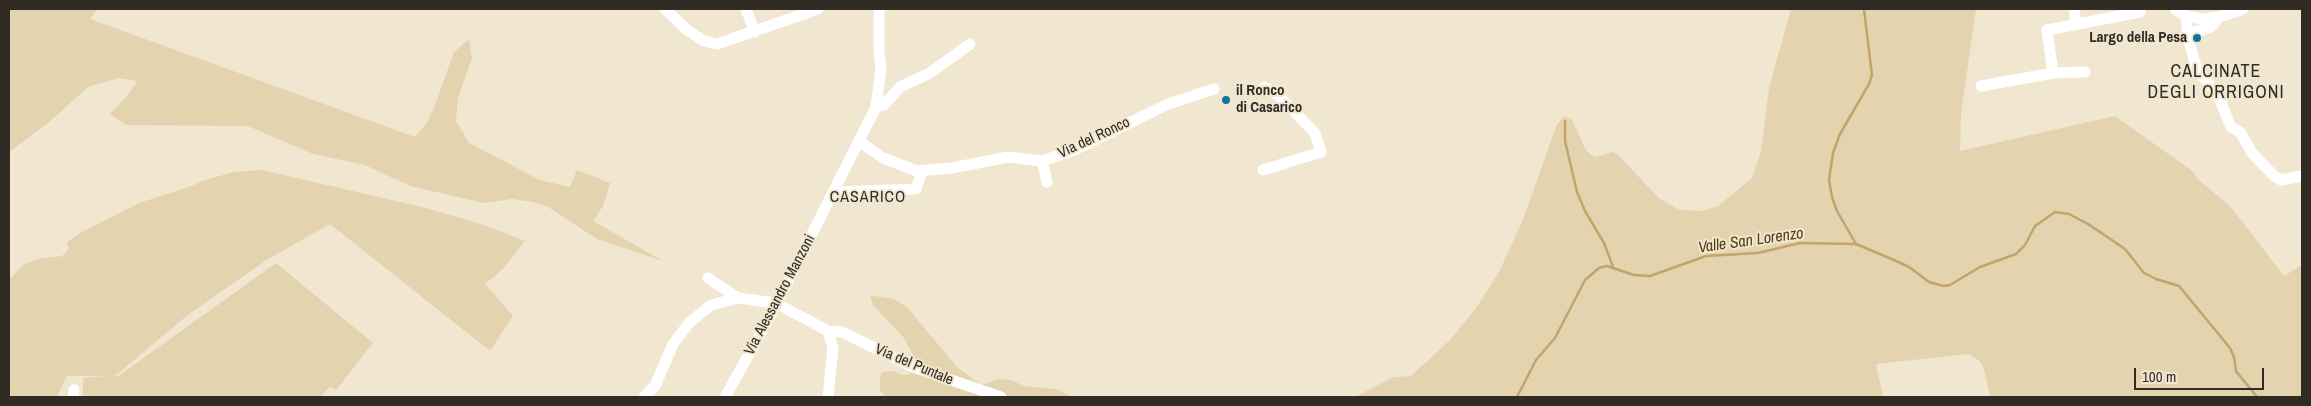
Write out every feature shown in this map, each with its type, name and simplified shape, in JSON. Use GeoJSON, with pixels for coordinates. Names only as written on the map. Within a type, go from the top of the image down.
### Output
{"type":"FeatureCollection","features":[{"type":"Feature","properties":{"kind":"street"},"geometry":{"type":"LineString","coordinates":[[665,9],[687,30],[704,41],[718,44],[818,9]]}},
{"type":"Feature","properties":{"kind":"street"},"geometry":{"type":"LineString","coordinates":[[746,9],[755,32]]}},
{"type":"Feature","properties":{"kind":"street","name":"Via Alessandro Manzoni"},"geometry":{"type":"LineString","coordinates":[[725,397],[835,192],[876,107],[881,68],[879,53],[880,9]]}},
{"type":"Feature","properties":{"kind":"street"},"geometry":{"type":"LineString","coordinates":[[2074,9],[2076,24]]}},
{"type":"Feature","properties":{"kind":"street"},"geometry":{"type":"LineString","coordinates":[[2053,73],[2047,30],[2140,12],[2140,9]]}},
{"type":"Feature","properties":{"kind":"street"},"geometry":{"type":"LineString","coordinates":[[2175,9],[2186,16],[2202,19],[2219,17],[2243,9]]}},
{"type":"Feature","properties":{"kind":"street"},"geometry":{"type":"LineString","coordinates":[[2186,16],[2188,34],[2197,70],[2217,93],[2231,127],[2240,132],[2252,153],[2266,170],[2281,180],[2302,176]]}},
{"type":"Feature","properties":{"kind":"street"},"geometry":{"type":"LineString","coordinates":[[2188,34],[2213,30],[2219,17]]}},
{"type":"Feature","properties":{"kind":"street"},"geometry":{"type":"LineString","coordinates":[[876,107],[884,105],[900,87],[930,73],[970,44]]}},
{"type":"Feature","properties":{"kind":"street"},"geometry":{"type":"LineString","coordinates":[[1981,86],[2053,73],[2086,72]]}},
{"type":"Feature","properties":{"kind":"street"},"geometry":{"type":"LineString","coordinates":[[1263,170],[1321,152],[1315,132],[1278,95],[1264,86]]}},
{"type":"Feature","properties":{"kind":"street","name":"Via del Ronco"},"geometry":{"type":"LineString","coordinates":[[859,141],[883,158],[916,171],[952,168],[1008,157],[1042,161],[1072,151],[1168,104],[1214,89]]}},
{"type":"Feature","properties":{"kind":"street"},"geometry":{"type":"LineString","coordinates":[[1042,161],[1047,182]]}},
{"type":"Feature","properties":{"kind":"street"},"geometry":{"type":"LineString","coordinates":[[835,192],[916,189],[922,171]]}},
{"type":"Feature","properties":{"kind":"street"},"geometry":{"type":"LineString","coordinates":[[708,278],[738,298]]}},
{"type":"Feature","properties":{"kind":"street"},"geometry":{"type":"LineString","coordinates":[[644,397],[654,386],[673,344],[690,323],[711,305],[738,298]]}},
{"type":"Feature","properties":{"kind":"street","name":"Via del Puntale"},"geometry":{"type":"LineString","coordinates":[[738,298],[776,304],[828,331],[842,332],[913,367],[1001,397]]}},
{"type":"Feature","properties":{"kind":"street"},"geometry":{"type":"LineString","coordinates":[[828,331],[833,348],[828,397]]}},
{"type":"Feature","properties":{"kind":"shaded area"},"geometry":{"type":"Polygon","coordinates":[[[9,9],[97,9],[90,19],[415,137],[426,124],[434,108],[454,52],[469,39],[472,58],[458,98],[456,121],[469,143],[540,180],[570,187],[577,170],[610,183],[603,206],[593,221],[663,261],[597,239],[548,207],[533,202],[512,199],[484,203],[410,186],[365,165],[313,154],[248,126],[126,125],[110,114],[127,96],[137,81],[118,78],[88,87],[48,123],[9,152],[9,9]]]}},
{"type":"Feature","properties":{"kind":"shaded area"},"geometry":{"type":"Polygon","coordinates":[[[1791,9],[1976,9],[1961,114],[1960,151],[2115,116],[2191,170],[2199,180],[2231,207],[2284,276],[2302,265],[2302,397],[1985,397],[1990,396],[1984,369],[1980,361],[1968,354],[1876,364],[1883,397],[1355,397],[1394,377],[1411,376],[1449,341],[1477,307],[1499,272],[1522,222],[1557,124],[1564,117],[1572,120],[1586,150],[1591,155],[1596,157],[1612,152],[1617,154],[1659,198],[1679,210],[1703,211],[1718,206],[1752,178],[1761,151],[1769,88],[1791,9]]]}},
{"type":"Feature","properties":{"kind":"shaded area"},"geometry":{"type":"Polygon","coordinates":[[[262,170],[422,207],[481,224],[525,241],[502,270],[485,284],[513,316],[490,351],[330,224],[268,259],[189,314],[115,376],[117,377],[276,263],[373,343],[336,390],[330,387],[320,397],[93,397],[83,395],[83,378],[105,376],[67,376],[57,397],[9,397],[9,280],[24,264],[38,259],[62,256],[69,249],[67,242],[82,232],[139,203],[234,172],[262,170]]]}},
{"type":"Feature","properties":{"kind":"shaded area"},"geometry":{"type":"Polygon","coordinates":[[[870,297],[894,299],[907,307],[957,367],[981,385],[999,379],[1011,380],[1024,386],[1056,389],[1072,397],[886,397],[880,390],[882,372],[893,371],[902,375],[910,374],[916,360],[904,338],[873,305],[870,297]]]}},
{"type":"Feature","properties":{"kind":"waterway"},"geometry":{"type":"LineString","coordinates":[[1856,244],[1837,211],[1829,180],[1833,153],[1840,134],[1869,84],[1872,75],[1864,9]]}},
{"type":"Feature","properties":{"kind":"waterway"},"geometry":{"type":"LineString","coordinates":[[1565,121],[1565,141],[1577,192],[1585,211],[1604,243],[1613,267]]}},
{"type":"Feature","properties":{"kind":"waterway","name":"Valle San Lorenzo"},"geometry":{"type":"LineString","coordinates":[[1517,397],[1536,360],[1555,338],[1585,280],[1599,268],[1607,266],[1634,275],[1650,276],[1706,256],[1758,253],[1800,243],[1856,244],[1909,267],[1929,282],[1944,286],[1950,285],[1980,267],[2016,254],[2025,245],[2035,226],[2055,212],[2069,214],[2088,224],[2125,249],[2144,273],[2179,286],[2230,348],[2234,357],[2236,371],[2257,397]]}},
{"type":"Feature","properties":{"kind":"place","name":"Largo della Pesa"},"geometry":{"type":"Point","coordinates":[2197,38]}},
{"type":"Feature","properties":{"kind":"place","name":"il Ronco di Casarico"},"geometry":{"type":"Point","coordinates":[1226,100]}},
{"type":"Feature","properties":{"kind":"district","name":"CALCINATE DEGLI ORRIGONI"},"geometry":{"type":"Point","coordinates":[2216,82]}},
{"type":"Feature","properties":{"kind":"district","name":"CASARICO"},"geometry":{"type":"Point","coordinates":[868,198]}}]}
